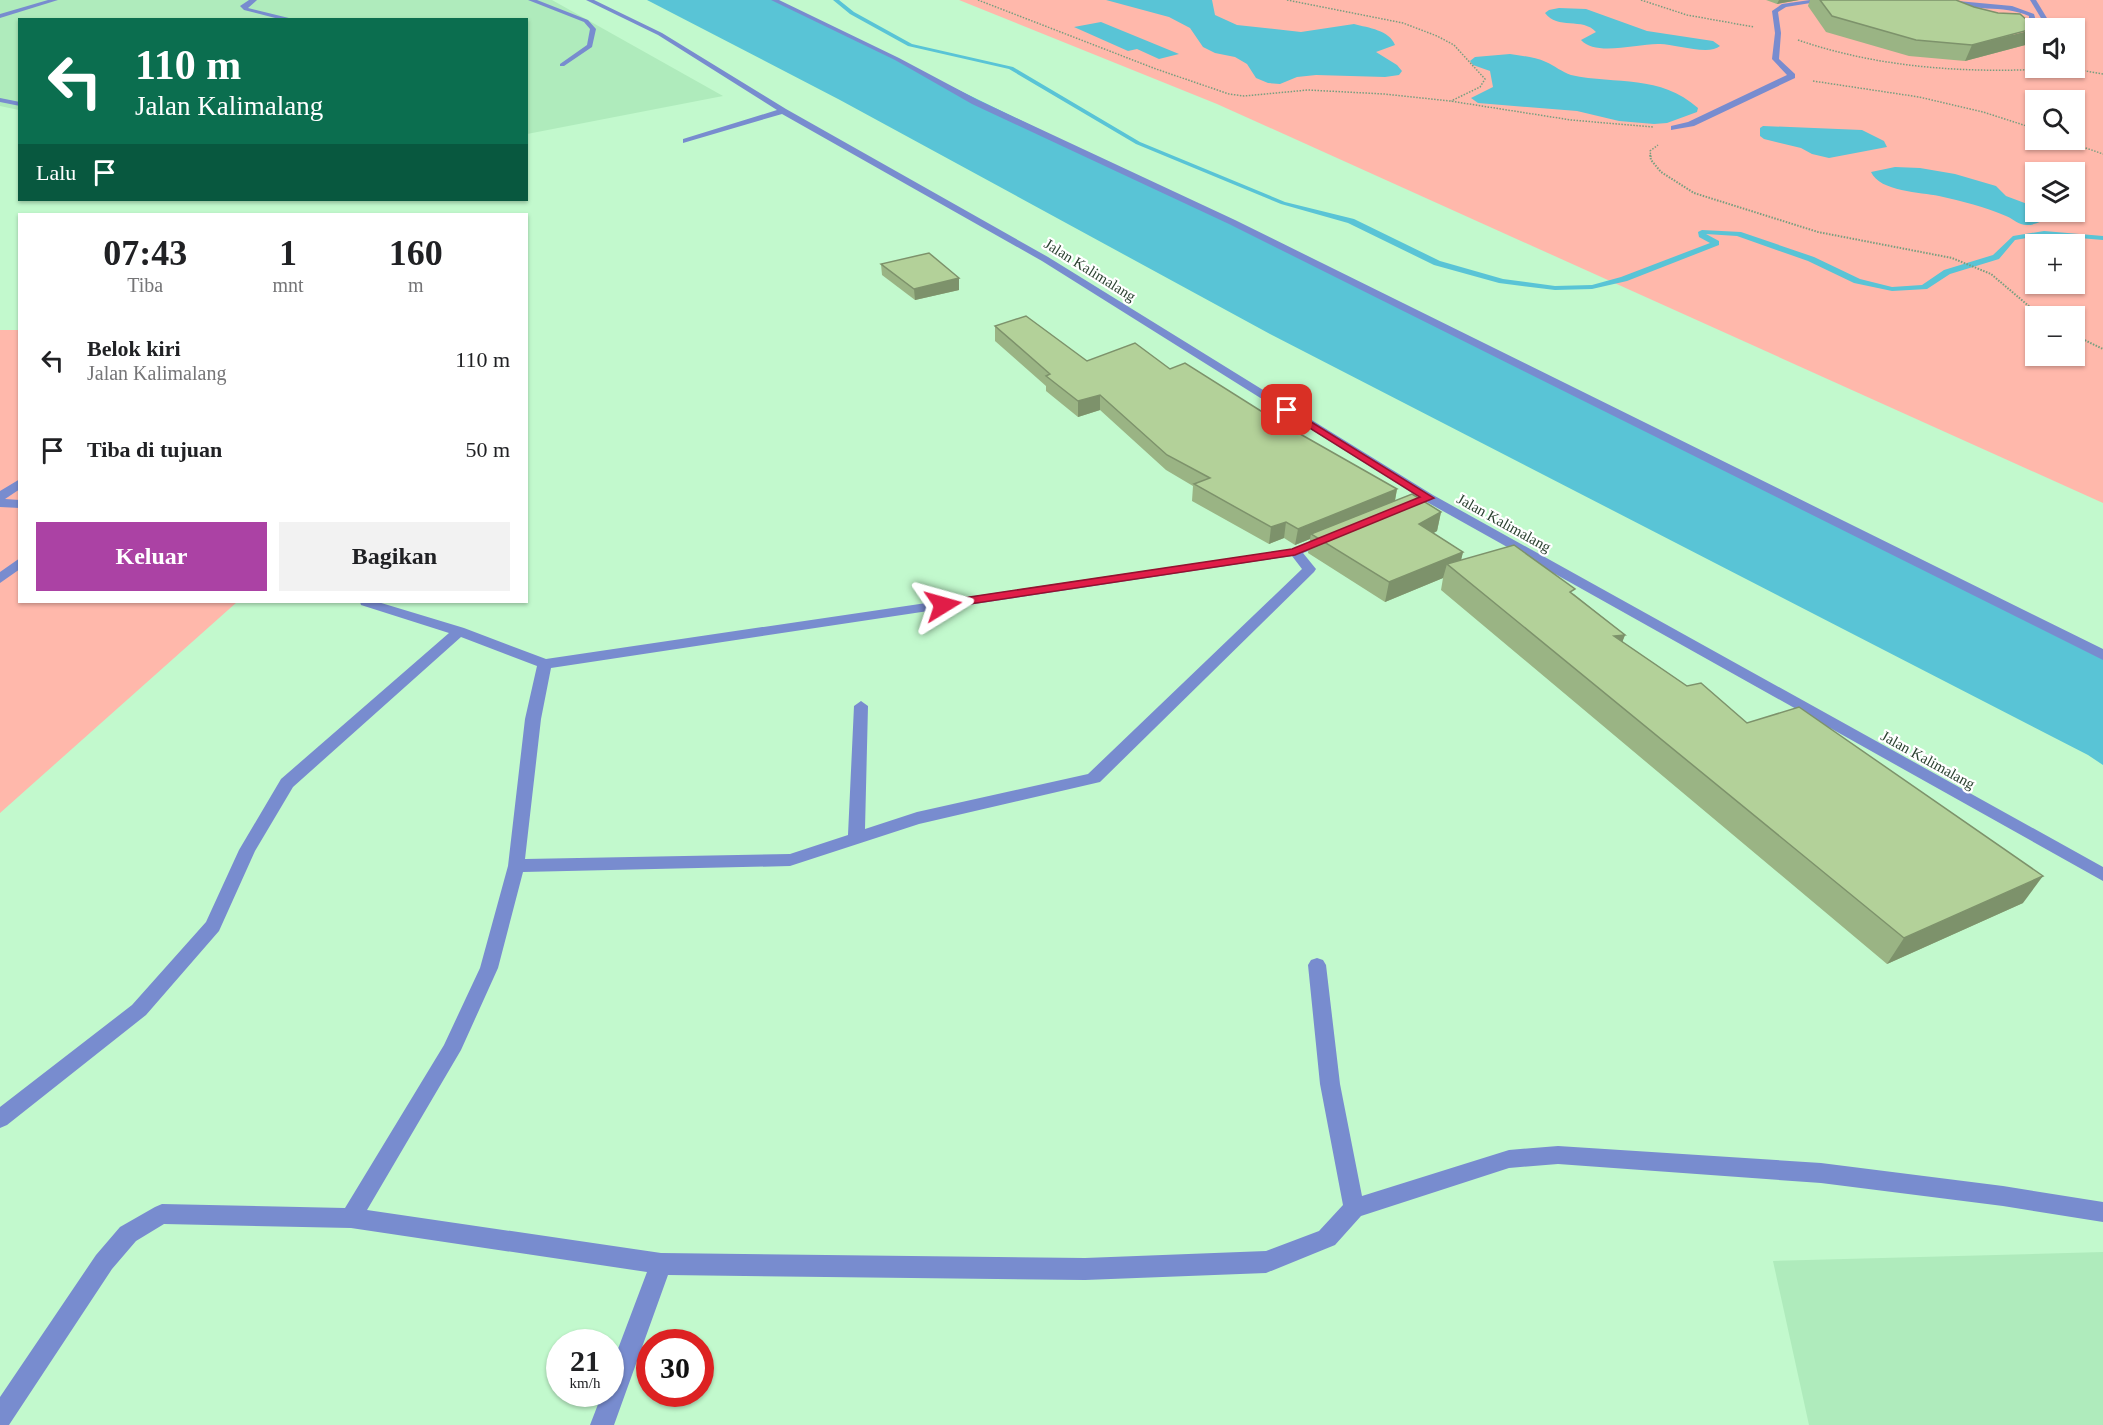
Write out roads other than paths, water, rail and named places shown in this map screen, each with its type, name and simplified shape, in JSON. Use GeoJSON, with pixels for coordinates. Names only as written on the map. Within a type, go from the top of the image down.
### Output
{"type":"FeatureCollection","features":[{"type":"Feature","properties":{"kind":"street"},"geometry":{"type":"LineString","coordinates":[[0,16],[56,0]]}},
{"type":"Feature","properties":{"kind":"street"},"geometry":{"type":"LineString","coordinates":[[254,0],[243,6],[246,9],[285,18]]}},
{"type":"Feature","properties":{"kind":"street"},"geometry":{"type":"LineString","coordinates":[[531,0],[585,21],[593,29],[590,46],[576,58],[562,65]]}},
{"type":"Feature","properties":{"kind":"street","name":"Jalan Kalimalang"},"geometry":{"type":"LineString","coordinates":[[589,0],[660,34],[783,111],[1045,259],[1429,498],[2103,876]]}},
{"type":"Feature","properties":{"kind":"street"},"geometry":{"type":"LineString","coordinates":[[774,0],[897,59],[975,102],[1232,222],[2103,655]]}},
{"type":"Feature","properties":{"kind":"street"},"geometry":{"type":"LineString","coordinates":[[1674,128],[1691,124],[1792,76],[1775,59],[1778,33],[1775,11],[1784,5],[1826,0]]}},
{"type":"Feature","properties":{"kind":"street"},"geometry":{"type":"LineString","coordinates":[[2033,0],[2044,16]]}},
{"type":"Feature","properties":{"kind":"street"},"geometry":{"type":"LineString","coordinates":[[1950,3],[2000,5],[2032,15],[2044,16]]}},
{"type":"Feature","properties":{"kind":"street"},"geometry":{"type":"LineString","coordinates":[[2003,24],[2022,24],[2033,21],[2032,15]]}},
{"type":"Feature","properties":{"kind":"street"},"geometry":{"type":"LineString","coordinates":[[0,100],[18,104]]}},
{"type":"Feature","properties":{"kind":"street"},"geometry":{"type":"LineString","coordinates":[[686,141],[783,111]]}},
{"type":"Feature","properties":{"kind":"street"},"geometry":{"type":"LineString","coordinates":[[0,497],[18,484]]}},
{"type":"Feature","properties":{"kind":"street"},"geometry":{"type":"LineString","coordinates":[[1408,506],[1429,498]]}},
{"type":"Feature","properties":{"kind":"street"},"geometry":{"type":"LineString","coordinates":[[0,503],[18,504]]}},
{"type":"Feature","properties":{"kind":"street"},"geometry":{"type":"LineString","coordinates":[[369,603],[411,618],[459,631],[544,664],[1295,552],[1346,531]]}},
{"type":"Feature","properties":{"kind":"street"},"geometry":{"type":"LineString","coordinates":[[516,866],[790,860],[917,818],[1094,778],[1309,569],[1295,552]]}},
{"type":"Feature","properties":{"kind":"street"},"geometry":{"type":"LineString","coordinates":[[0,579],[18,564]]}},
{"type":"Feature","properties":{"kind":"street"},"geometry":{"type":"LineString","coordinates":[[0,1119],[139,1010],[213,926],[247,850],[287,783],[459,631]]}},
{"type":"Feature","properties":{"kind":"street"},"geometry":{"type":"LineString","coordinates":[[351,1218],[451,1050],[489,968],[516,866],[533,719],[544,664]]}},
{"type":"Feature","properties":{"kind":"street"},"geometry":{"type":"LineString","coordinates":[[856,837],[861,706]]}},
{"type":"Feature","properties":{"kind":"street"},"geometry":{"type":"LineString","coordinates":[[1317,964],[1330,1084],[1354,1208]]}},
{"type":"Feature","properties":{"kind":"street"},"geometry":{"type":"LineString","coordinates":[[0,1418],[104,1262],[128,1234],[162,1214],[351,1218],[661,1264],[1085,1269],[1266,1262],[1327,1238],[1354,1208],[1498,1162],[1558,1155],[1821,1173],[2003,1196],[2103,1212]]}},
{"type":"Feature","properties":{"kind":"street"},"geometry":{"type":"LineString","coordinates":[[602,1425],[661,1264]]}},
{"type":"Feature","properties":{"kind":"water"},"geometry":{"type":"Polygon","coordinates":[[[647,0],[774,0],[1168,192],[2103,655],[2103,765],[2088,755],[1270,334],[840,100],[647,0]]]}},
{"type":"Feature","properties":{"kind":"water"},"geometry":{"type":"Polygon","coordinates":[[[1106,0],[1212,0],[1215,15],[1237,25],[1301,32],[1354,24],[1378,30],[1388,36],[1395,45],[1376,52],[1397,65],[1402,71],[1399,75],[1385,77],[1316,75],[1297,77],[1280,84],[1268,83],[1256,78],[1247,64],[1235,57],[1215,53],[1203,47],[1190,28],[1169,17],[1106,0]]]}},
{"type":"Feature","properties":{"kind":"water"},"geometry":{"type":"Polygon","coordinates":[[[1559,8],[1586,9],[1647,31],[1713,41],[1720,46],[1708,50],[1666,44],[1597,48],[1581,40],[1596,32],[1591,28],[1556,21],[1545,13],[1559,8]]]}},
{"type":"Feature","properties":{"kind":"water"},"geometry":{"type":"Polygon","coordinates":[[[1101,22],[1179,54],[1159,59],[1137,49],[1128,51],[1074,27],[1101,22]]]}},
{"type":"Feature","properties":{"kind":"water"},"geometry":{"type":"Polygon","coordinates":[[[1510,54],[1542,60],[1571,75],[1653,85],[1684,97],[1698,108],[1697,112],[1667,123],[1654,124],[1619,121],[1577,111],[1478,103],[1471,98],[1493,87],[1490,71],[1473,65],[1470,61],[1475,57],[1510,54]]]}},
{"type":"Feature","properties":{"kind":"water"},"geometry":{"type":"Polygon","coordinates":[[[1763,126],[1862,130],[1884,141],[1887,147],[1829,158],[1764,139],[1760,136],[1760,128],[1763,126]]]}},
{"type":"Feature","properties":{"kind":"water"},"geometry":{"type":"Polygon","coordinates":[[[1895,167],[1920,168],[1955,174],[1996,186],[2006,196],[2025,203],[2025,222],[2040,222],[2024,225],[1973,204],[1892,187],[1876,179],[1871,172],[1895,167]]]}},
{"type":"Feature","properties":{"kind":"waterway"},"geometry":{"type":"LineString","coordinates":[[836,0],[852,13],[910,45],[1011,68],[1138,143],[1283,203],[1351,221],[1437,263],[1502,281],[1555,288],[1592,287],[1624,279],[1716,243],[1703,237],[1702,232],[1738,234],[1811,259],[1857,281],[1892,289],[1924,287],[1947,272],[1996,257],[2013,238],[2044,233],[2103,238]]}}]}
